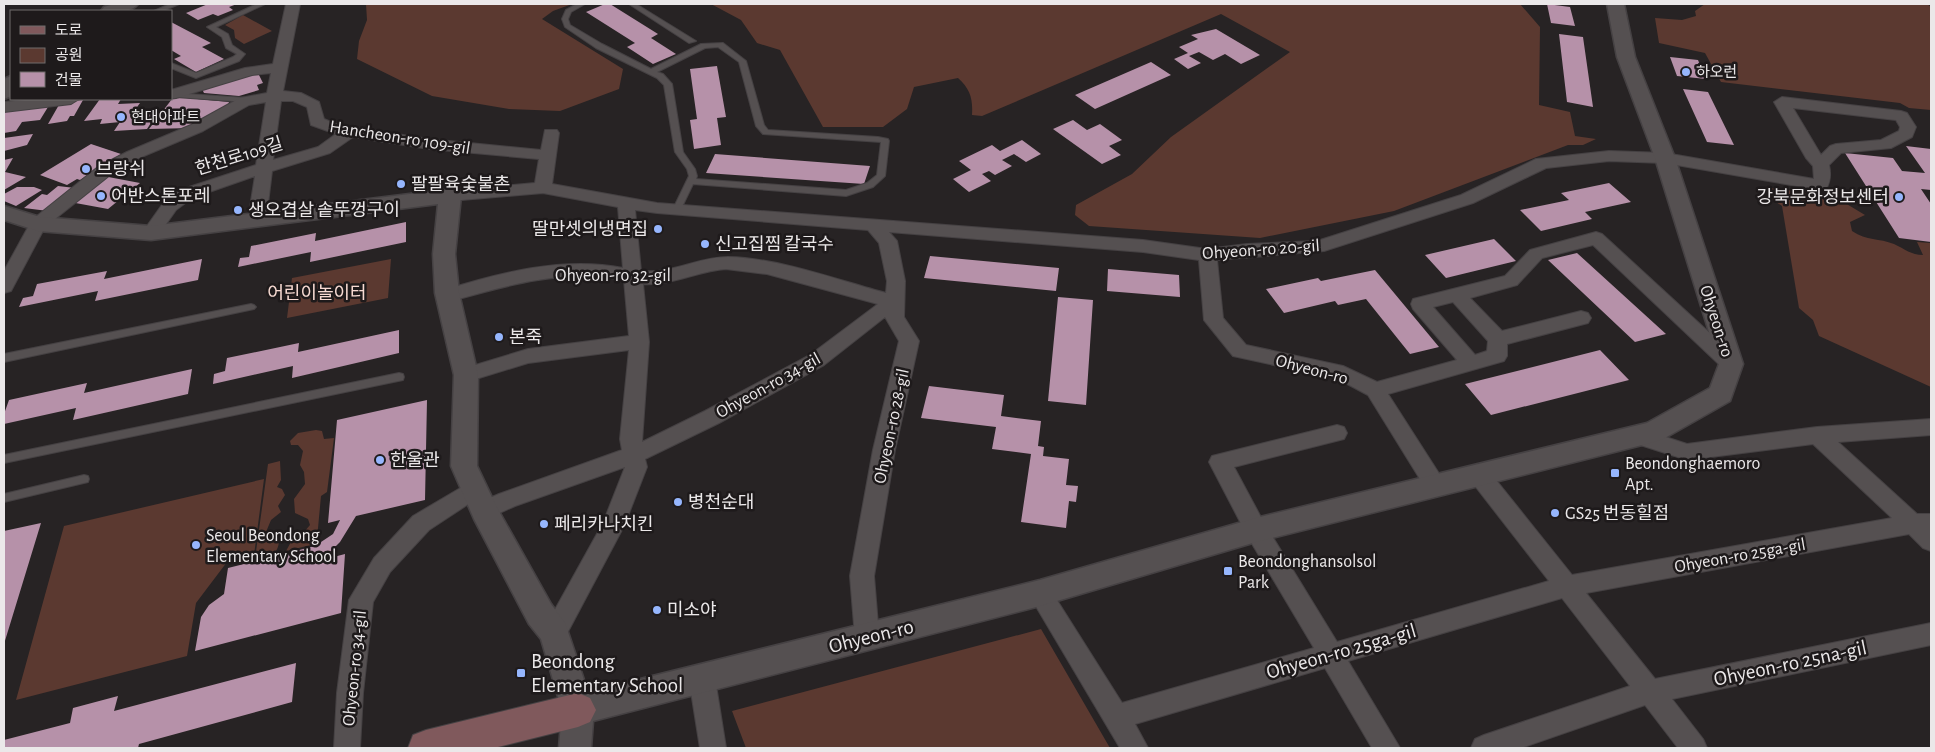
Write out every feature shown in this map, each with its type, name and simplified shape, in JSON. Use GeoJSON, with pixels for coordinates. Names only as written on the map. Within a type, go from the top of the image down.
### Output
{"type":"FeatureCollection","features":[{"type":"Feature","properties":{"kind":"main road","name":"Ohyeon-ro"},"geometry":{"type":"LineString","coordinates":[[426,748],[578,710]]}},
{"type":"Feature","properties":{"kind":"street"},"geometry":{"type":"LineString","coordinates":[[113,10],[129,4]]}},
{"type":"Feature","properties":{"kind":"street"},"geometry":{"type":"LineString","coordinates":[[257,220],[278,68],[293,4]]}},
{"type":"Feature","properties":{"kind":"street","name":"Ohyeon-ro"},"geometry":{"type":"LineString","coordinates":[[578,710],[1040,593],[1256,530],[1654,432],[1720,394],[1731,364],[1665,158],[1626,57],[1615,4]]}},
{"type":"Feature","properties":{"kind":"street"},"geometry":{"type":"LineString","coordinates":[[173,95],[255,70],[278,68]]}},
{"type":"Feature","properties":{"kind":"street","name":"Hancheon-ro 109-gil"},"geometry":{"type":"LineString","coordinates":[[38,224],[104,171],[133,155],[197,128],[248,100],[274,96],[296,96],[308,100],[316,108],[317,122],[335,129],[429,144],[546,155]]}},
{"type":"Feature","properties":{"kind":"street"},"geometry":{"type":"LineString","coordinates":[[4,107],[63,100]]}},
{"type":"Feature","properties":{"kind":"street"},"geometry":{"type":"LineString","coordinates":[[1782,102],[1901,116],[1908,127],[1906,134],[1885,145],[1836,149],[1821,164],[1814,158],[1782,102]]}},
{"type":"Feature","properties":{"kind":"street","name":"한천로109길"},"geometry":{"type":"LineString","coordinates":[[151,233],[170,206],[186,194],[220,181],[329,149],[350,131]]}},
{"type":"Feature","properties":{"kind":"street"},"geometry":{"type":"LineString","coordinates":[[543,188],[546,155],[551,133]]}},
{"type":"Feature","properties":{"kind":"street","name":"Ohyeon-ro 20-gil"},"geometry":{"type":"LineString","coordinates":[[872,224],[1143,246],[1207,255],[1247,250],[1318,247],[1467,198],[1542,163],[1610,156],[1665,158],[1820,185],[1823,176],[1821,164]]}},
{"type":"Feature","properties":{"kind":"street"},"geometry":{"type":"LineString","coordinates":[[4,213],[38,224],[151,233],[450,196],[543,188],[626,203],[677,209],[872,224]]}},
{"type":"Feature","properties":{"kind":"street"},"geometry":{"type":"LineString","coordinates":[[450,196],[444,254],[448,296],[466,375],[464,466],[479,500],[540,614],[554,633],[578,710],[574,748]]}},
{"type":"Feature","properties":{"kind":"street"},"geometry":{"type":"LineString","coordinates":[[554,633],[613,526],[636,467],[630,439],[639,342],[626,203]]}},
{"type":"Feature","properties":{"kind":"street"},"geometry":{"type":"LineString","coordinates":[[4,287],[38,224]]}},
{"type":"Feature","properties":{"kind":"street","name":"Ohyeon-ro 28-gil"},"geometry":{"type":"LineString","coordinates":[[867,638],[862,576],[884,450],[909,341],[894,317],[896,281],[888,241],[872,224]]}},
{"type":"Feature","properties":{"kind":"street"},"geometry":{"type":"LineString","coordinates":[[1471,363],[1420,304],[1511,281],[1536,254],[1596,238],[1731,364]]}},
{"type":"Feature","properties":{"kind":"street","name":"Ohyeon-ro"},"geometry":{"type":"LineString","coordinates":[[1207,255],[1214,320],[1240,351],[1343,373],[1374,390],[1436,486]]}},
{"type":"Feature","properties":{"kind":"street","name":"Ohyeon-ro 32-gil"},"geometry":{"type":"LineString","coordinates":[[448,296],[486,283],[535,275],[601,271],[620,272],[632,277],[654,278],[679,275],[723,263],[755,264],[895,302]]}},
{"type":"Feature","properties":{"kind":"street"},"geometry":{"type":"LineString","coordinates":[[1374,390],[1497,356],[1498,339],[1456,294]]}},
{"type":"Feature","properties":{"kind":"street","name":"Ohyeon-ro 34-gil"},"geometry":{"type":"LineString","coordinates":[[347,748],[350,693],[361,600],[382,565],[421,523],[479,500],[507,500],[634,455],[712,417],[817,360],[873,315],[895,302]]}},
{"type":"Feature","properties":{"kind":"street"},"geometry":{"type":"LineString","coordinates":[[1498,339],[1581,318]]}},
{"type":"Feature","properties":{"kind":"street"},"geometry":{"type":"LineString","coordinates":[[466,375],[528,356],[639,342]]}},
{"type":"Feature","properties":{"kind":"street"},"geometry":{"type":"LineString","coordinates":[[1638,436],[1687,452],[1818,435],[1931,427]]}},
{"type":"Feature","properties":{"kind":"street"},"geometry":{"type":"LineString","coordinates":[[1337,433],[1220,462],[1256,530],[1387,748]]}},
{"type":"Feature","properties":{"kind":"street"},"geometry":{"type":"LineString","coordinates":[[1818,435],[1922,524],[1931,541]]}},
{"type":"Feature","properties":{"kind":"street"},"geometry":{"type":"LineString","coordinates":[[1480,476],[1694,748]]}},
{"type":"Feature","properties":{"kind":"street","name":"Ohyeon-ro 25ga-gil"},"geometry":{"type":"LineString","coordinates":[[1116,717],[1567,586],[1922,524]]}},
{"type":"Feature","properties":{"kind":"street"},"geometry":{"type":"LineString","coordinates":[[1040,593],[1135,748]]}},
{"type":"Feature","properties":{"kind":"street","name":"Ohyeon-ro 25na-gil"},"geometry":{"type":"LineString","coordinates":[[1484,748],[1649,692],[1931,634]]}},
{"type":"Feature","properties":{"kind":"street"},"geometry":{"type":"LineString","coordinates":[[702,679],[713,748]]}},
{"type":"Feature","properties":{"kind":"lane"},"geometry":{"type":"LineString","coordinates":[[160,10],[176,4]]}},
{"type":"Feature","properties":{"kind":"lane"},"geometry":{"type":"LineString","coordinates":[[172,65],[196,76],[236,58],[241,54],[240,52],[232,48],[225,36],[211,27],[262,4]]}},
{"type":"Feature","properties":{"kind":"lane"},"geometry":{"type":"LineString","coordinates":[[582,4],[568,12],[565,19],[567,26],[600,46],[652,71],[668,84],[679,152],[691,169],[693,176],[677,209]]}},
{"type":"Feature","properties":{"kind":"lane"},"geometry":{"type":"LineString","coordinates":[[632,4],[692,41]]}},
{"type":"Feature","properties":{"kind":"lane"},"geometry":{"type":"LineString","coordinates":[[652,71],[704,46],[720,45],[742,61],[760,126],[766,132],[878,138],[885,141],[881,176],[860,190],[846,193],[690,181]]}},
{"type":"Feature","properties":{"kind":"lane"},"geometry":{"type":"LineString","coordinates":[[173,95],[248,100]]}},
{"type":"Feature","properties":{"kind":"lane"},"geometry":{"type":"LineString","coordinates":[[4,358],[251,307]]}},
{"type":"Feature","properties":{"kind":"lane"},"geometry":{"type":"LineString","coordinates":[[4,459],[399,377]]}},
{"type":"Feature","properties":{"kind":"lane"},"geometry":{"type":"LineString","coordinates":[[4,498],[84,479]]}},
{"type":"Feature","properties":{"kind":"green space"},"geometry":{"type":"Polygon","coordinates":[[[366,4],[572,4],[553,11],[542,19],[623,69],[619,89],[560,111],[509,109],[432,96],[357,59],[359,41],[367,20],[366,4]]]}},
{"type":"Feature","properties":{"kind":"green space"},"geometry":{"type":"Polygon","coordinates":[[[711,4],[1520,4],[1540,27],[1539,105],[1570,112],[1575,136],[1596,139],[1583,145],[1568,145],[1394,211],[1260,238],[1089,226],[1075,215],[1076,205],[1132,174],[1171,137],[1290,52],[1221,14],[982,116],[972,115],[970,94],[958,78],[914,87],[907,109],[883,127],[823,127],[780,50],[757,43],[741,20],[711,4]]]}},
{"type":"Feature","properties":{"kind":"green space"},"geometry":{"type":"Polygon","coordinates":[[[1705,4],[1927,4],[1931,7],[1931,110],[1909,108],[1900,103],[1721,82],[1705,53],[1659,43],[1655,18],[1682,20],[1696,16],[1695,11],[1705,4]]]}},
{"type":"Feature","properties":{"kind":"green space"},"geometry":{"type":"Polygon","coordinates":[[[243,15],[272,31],[244,44],[235,38],[234,30],[225,25],[243,15]]]}},
{"type":"Feature","properties":{"kind":"green space"},"geometry":{"type":"Polygon","coordinates":[[[1765,187],[1835,197],[1865,215],[1850,222],[1852,231],[1863,236],[1889,242],[1911,253],[1923,255],[1917,242],[1931,243],[1931,387],[1819,336],[1813,320],[1799,308],[1782,206],[1767,196],[1765,187]]]}},
{"type":"Feature","properties":{"kind":"green space","name":"어린이놀이터"},"geometry":{"type":"Polygon","coordinates":[[[391,259],[388,298],[287,318],[292,278],[391,259]]]}},
{"type":"Feature","properties":{"kind":"green space"},"geometry":{"type":"Polygon","coordinates":[[[322,431],[324,439],[334,438],[327,492],[321,496],[317,539],[311,545],[286,551],[291,542],[288,541],[289,536],[304,532],[310,525],[308,519],[295,513],[294,499],[305,484],[304,472],[300,465],[303,451],[298,445],[291,445],[290,441],[298,433],[322,431]]]}},
{"type":"Feature","properties":{"kind":"green space"},"geometry":{"type":"Polygon","coordinates":[[[280,461],[281,480],[277,487],[282,489],[285,495],[278,506],[281,512],[271,520],[266,532],[271,534],[279,532],[277,549],[272,554],[255,559],[268,464],[280,461]]]}},
{"type":"Feature","properties":{"kind":"green space"},"geometry":{"type":"Polygon","coordinates":[[[264,479],[254,555],[227,562],[196,603],[187,656],[16,700],[64,526],[264,479]]]}},
{"type":"Feature","properties":{"kind":"green space"},"geometry":{"type":"Polygon","coordinates":[[[1041,629],[1110,748],[746,748],[732,711],[1041,629]]]}},
{"type":"Feature","properties":{"kind":"building"},"geometry":{"type":"Polygon","coordinates":[[[208,4],[237,4],[229,7],[233,10],[218,16],[213,14],[198,20],[186,13],[208,4]]]}},
{"type":"Feature","properties":{"kind":"building"},"geometry":{"type":"Polygon","coordinates":[[[605,4],[610,4],[658,34],[651,38],[676,54],[653,64],[627,47],[635,43],[586,12],[605,4]]]}},
{"type":"Feature","properties":{"kind":"building"},"geometry":{"type":"Polygon","coordinates":[[[1547,4],[1570,7],[1575,26],[1551,23],[1547,4]]]}},
{"type":"Feature","properties":{"kind":"building"},"geometry":{"type":"Polygon","coordinates":[[[172,23],[211,43],[202,47],[224,59],[196,72],[174,59],[181,56],[172,51],[172,23]]]}},
{"type":"Feature","properties":{"kind":"building"},"geometry":{"type":"Polygon","coordinates":[[[1216,29],[1260,55],[1241,64],[1225,54],[1213,60],[1199,52],[1189,56],[1201,63],[1188,69],[1174,59],[1188,53],[1179,47],[1198,39],[1191,35],[1216,29]]]}},
{"type":"Feature","properties":{"kind":"building"},"geometry":{"type":"Polygon","coordinates":[[[1559,34],[1583,37],[1593,107],[1567,102],[1559,34]]]}},
{"type":"Feature","properties":{"kind":"building"},"geometry":{"type":"Polygon","coordinates":[[[1670,57],[1698,60],[1706,79],[1677,76],[1670,57]]]}},
{"type":"Feature","properties":{"kind":"building"},"geometry":{"type":"Polygon","coordinates":[[[1151,62],[1171,75],[1095,109],[1075,95],[1151,62]]]}},
{"type":"Feature","properties":{"kind":"building"},"geometry":{"type":"Polygon","coordinates":[[[717,66],[726,117],[717,118],[721,145],[694,149],[690,120],[697,119],[690,69],[717,66]]]}},
{"type":"Feature","properties":{"kind":"building"},"geometry":{"type":"Polygon","coordinates":[[[257,71],[263,83],[257,85],[259,90],[239,96],[204,93],[202,89],[257,71]]]}},
{"type":"Feature","properties":{"kind":"building"},"geometry":{"type":"Polygon","coordinates":[[[1683,89],[1708,92],[1734,145],[1707,142],[1683,89]]]}},
{"type":"Feature","properties":{"kind":"building"},"geometry":{"type":"Polygon","coordinates":[[[176,97],[229,102],[227,107],[192,128],[149,129],[172,99],[176,97]]]}},
{"type":"Feature","properties":{"kind":"building"},"geometry":{"type":"Polygon","coordinates":[[[83,100],[74,116],[70,116],[67,121],[48,124],[60,103],[83,100]]]}},
{"type":"Feature","properties":{"kind":"building","name":"현대아파트"},"geometry":{"type":"Polygon","coordinates":[[[99,100],[120,100],[118,104],[140,103],[132,114],[158,112],[147,129],[114,131],[120,122],[100,124],[102,119],[84,121],[99,100]]]}},
{"type":"Feature","properties":{"kind":"building"},"geometry":{"type":"Polygon","coordinates":[[[48,107],[40,120],[22,122],[16,131],[4,133],[4,112],[48,107]]]}},
{"type":"Feature","properties":{"kind":"building"},"geometry":{"type":"Polygon","coordinates":[[[1073,120],[1087,130],[1100,124],[1122,140],[1109,146],[1121,155],[1102,164],[1053,129],[1073,120]]]}},
{"type":"Feature","properties":{"kind":"building"},"geometry":{"type":"Polygon","coordinates":[[[33,134],[27,145],[4,151],[4,138],[33,134]]]}},
{"type":"Feature","properties":{"kind":"building"},"geometry":{"type":"Polygon","coordinates":[[[1022,140],[1041,154],[1026,162],[1014,154],[1002,160],[1012,166],[995,175],[989,171],[982,174],[991,181],[969,192],[953,179],[971,170],[959,161],[992,145],[1000,151],[1022,140]]]}},
{"type":"Feature","properties":{"kind":"building"},"geometry":{"type":"Polygon","coordinates":[[[91,144],[121,154],[80,180],[77,179],[67,185],[40,175],[91,144]]]}},
{"type":"Feature","properties":{"kind":"building","name":"강북문화정보센터"},"geometry":{"type":"Polygon","coordinates":[[[1906,146],[1931,149],[1931,190],[1921,189],[1931,204],[1931,242],[1899,238],[1845,153],[1893,158],[1902,171],[1925,173],[1906,146]]]}},
{"type":"Feature","properties":{"kind":"building"},"geometry":{"type":"Polygon","coordinates":[[[715,154],[870,166],[864,184],[706,173],[715,154]]]}},
{"type":"Feature","properties":{"kind":"building"},"geometry":{"type":"Polygon","coordinates":[[[13,158],[5,172],[26,177],[4,190],[4,160],[13,158]]]}},
{"type":"Feature","properties":{"kind":"building","name":"어반스톤포레"},"geometry":{"type":"Polygon","coordinates":[[[103,176],[140,183],[108,209],[70,202],[103,176]]]}},
{"type":"Feature","properties":{"kind":"building"},"geometry":{"type":"Polygon","coordinates":[[[1609,183],[1631,202],[1585,212],[1592,219],[1541,231],[1520,210],[1569,200],[1561,193],[1609,183]]]}},
{"type":"Feature","properties":{"kind":"building"},"geometry":{"type":"Polygon","coordinates":[[[58,186],[75,188],[48,211],[24,208],[42,194],[47,195],[58,186]]]}},
{"type":"Feature","properties":{"kind":"building"},"geometry":{"type":"Polygon","coordinates":[[[17,187],[34,187],[42,190],[16,206],[4,201],[4,194],[17,187]]]}},
{"type":"Feature","properties":{"kind":"building"},"geometry":{"type":"Polygon","coordinates":[[[406,222],[406,242],[310,262],[311,252],[238,267],[240,258],[249,257],[251,246],[316,233],[315,241],[406,222]]]}},
{"type":"Feature","properties":{"kind":"building"},"geometry":{"type":"Polygon","coordinates":[[[1494,239],[1516,261],[1446,278],[1425,255],[1494,239]]]}},
{"type":"Feature","properties":{"kind":"building"},"geometry":{"type":"Polygon","coordinates":[[[1577,253],[1666,334],[1635,342],[1548,260],[1577,253]]]}},
{"type":"Feature","properties":{"kind":"building"},"geometry":{"type":"Polygon","coordinates":[[[930,256],[1059,268],[1056,291],[924,278],[930,256]]]}},
{"type":"Feature","properties":{"kind":"building"},"geometry":{"type":"Polygon","coordinates":[[[202,259],[198,280],[95,301],[98,291],[19,307],[23,298],[33,296],[37,284],[107,271],[104,279],[202,259]]]}},
{"type":"Feature","properties":{"kind":"building"},"geometry":{"type":"Polygon","coordinates":[[[1108,269],[1179,275],[1180,297],[1107,291],[1108,269]]]}},
{"type":"Feature","properties":{"kind":"building"},"geometry":{"type":"Polygon","coordinates":[[[1375,270],[1439,347],[1410,354],[1366,299],[1338,305],[1335,301],[1284,313],[1266,289],[1318,278],[1321,281],[1375,270]]]}},
{"type":"Feature","properties":{"kind":"building"},"geometry":{"type":"Polygon","coordinates":[[[1058,297],[1093,300],[1086,405],[1048,401],[1058,297]]]}},
{"type":"Feature","properties":{"kind":"building"},"geometry":{"type":"Polygon","coordinates":[[[399,330],[399,353],[292,378],[293,366],[213,384],[214,374],[225,371],[227,358],[299,343],[298,352],[399,330]]]}},
{"type":"Feature","properties":{"kind":"building"},"geometry":{"type":"Polygon","coordinates":[[[1600,350],[1629,380],[1491,415],[1465,384],[1600,350]]]}},
{"type":"Feature","properties":{"kind":"building"},"geometry":{"type":"Polygon","coordinates":[[[192,369],[188,394],[73,420],[76,408],[4,424],[4,414],[9,400],[87,383],[84,393],[192,369]]]}},
{"type":"Feature","properties":{"kind":"building"},"geometry":{"type":"Polygon","coordinates":[[[929,386],[1004,395],[1001,416],[1041,421],[1038,446],[1044,447],[1043,456],[1069,459],[1066,485],[1078,486],[1076,502],[1069,501],[1066,528],[1021,522],[1031,454],[992,449],[996,427],[921,418],[929,386]]]}},
{"type":"Feature","properties":{"kind":"building"},"geometry":{"type":"Polygon","coordinates":[[[427,400],[425,500],[356,516],[340,542],[322,560],[345,554],[341,613],[195,651],[201,617],[209,605],[224,594],[228,568],[315,546],[333,534],[340,520],[328,523],[337,420],[427,400]]]}},
{"type":"Feature","properties":{"kind":"building"},"geometry":{"type":"Polygon","coordinates":[[[41,523],[4,644],[4,531],[41,523]]]}},
{"type":"Feature","properties":{"kind":"building"},"geometry":{"type":"Polygon","coordinates":[[[296,663],[292,702],[139,744],[138,748],[4,748],[4,740],[70,723],[73,708],[118,696],[114,711],[296,663]]]}},
{"type":"Feature","properties":{"kind":"place","name":"하오런"},"geometry":{"type":"Point","coordinates":[1686,72]}},
{"type":"Feature","properties":{"kind":"place","name":"현대아파트"},"geometry":{"type":"Point","coordinates":[121,117]}},
{"type":"Feature","properties":{"kind":"place","name":"브랑쉬"},"geometry":{"type":"Point","coordinates":[86,169]}},
{"type":"Feature","properties":{"kind":"place","name":"팔팔육숯불촌"},"geometry":{"type":"Point","coordinates":[401,184]}},
{"type":"Feature","properties":{"kind":"place","name":"어반스톤포레"},"geometry":{"type":"Point","coordinates":[101,196]}},
{"type":"Feature","properties":{"kind":"place","name":"강북문화정보센터"},"geometry":{"type":"Point","coordinates":[1899,197]}},
{"type":"Feature","properties":{"kind":"place","name":"생오겹살 솥뚜껑구이"},"geometry":{"type":"Point","coordinates":[238,210]}},
{"type":"Feature","properties":{"kind":"place","name":"딸만셋의냉면집"},"geometry":{"type":"Point","coordinates":[658,229]}},
{"type":"Feature","properties":{"kind":"place","name":"신고집찜 칼국수"},"geometry":{"type":"Point","coordinates":[705,244]}},
{"type":"Feature","properties":{"kind":"place","name":"본죽"},"geometry":{"type":"Point","coordinates":[499,337]}},
{"type":"Feature","properties":{"kind":"place","name":"한울관"},"geometry":{"type":"Point","coordinates":[380,460]}},
{"type":"Feature","properties":{"kind":"place","name":"Beondonghaemoro Apt."},"geometry":{"type":"Point","coordinates":[1615,473]}},
{"type":"Feature","properties":{"kind":"place","name":"병천순대"},"geometry":{"type":"Point","coordinates":[678,502]}},
{"type":"Feature","properties":{"kind":"place","name":"GS25 번동힐점"},"geometry":{"type":"Point","coordinates":[1555,513]}},
{"type":"Feature","properties":{"kind":"place","name":"페리카나치킨"},"geometry":{"type":"Point","coordinates":[544,524]}},
{"type":"Feature","properties":{"kind":"place","name":"Seoul Beondong Elementary School"},"geometry":{"type":"Point","coordinates":[196,545]}},
{"type":"Feature","properties":{"kind":"place","name":"Beondonghansolsol Park"},"geometry":{"type":"Point","coordinates":[1228,571]}},
{"type":"Feature","properties":{"kind":"place","name":"미소야"},"geometry":{"type":"Point","coordinates":[657,610]}},
{"type":"Feature","properties":{"kind":"place","name":"Beondong Elementary School"},"geometry":{"type":"Point","coordinates":[521,673]}}]}
